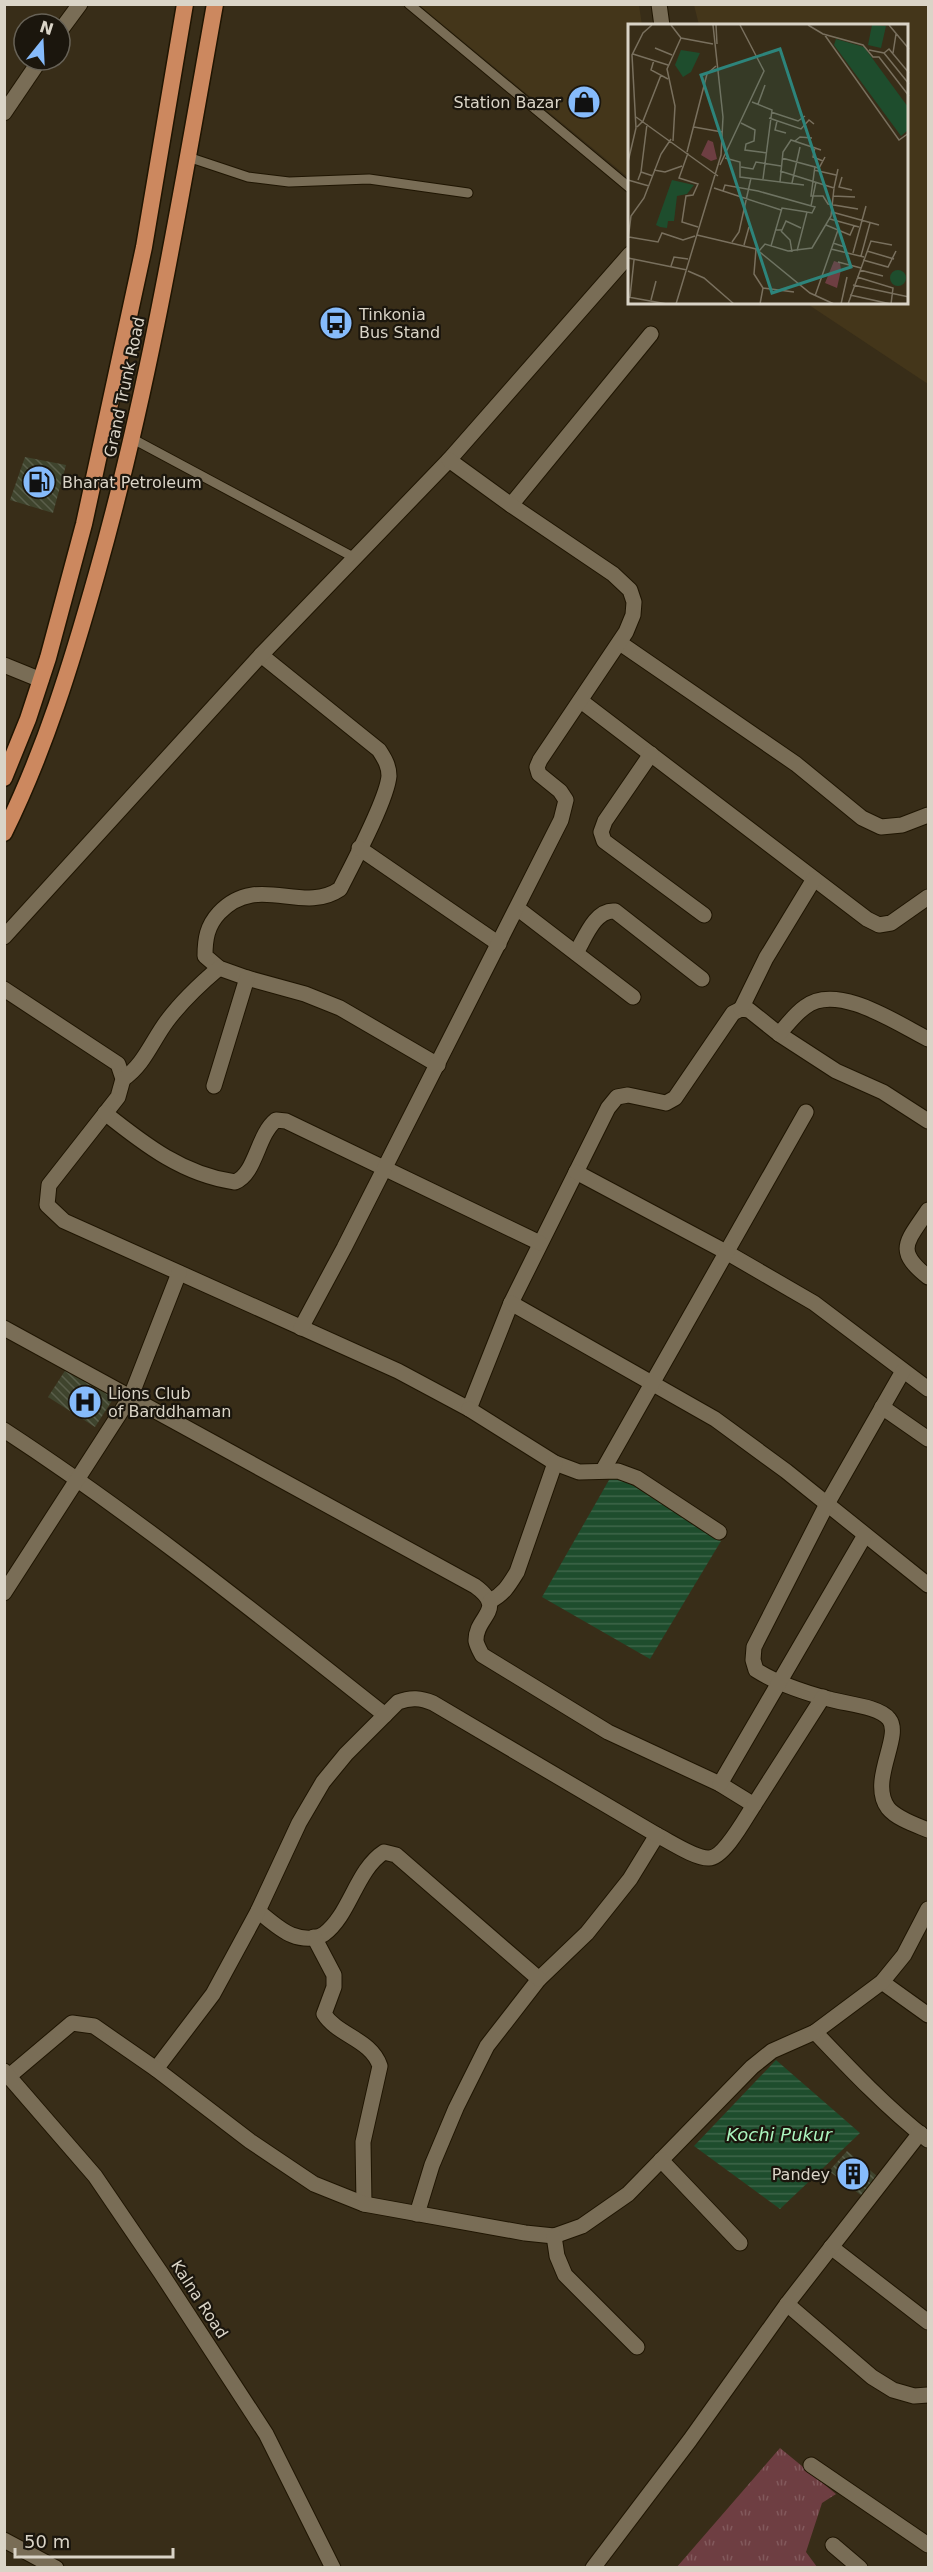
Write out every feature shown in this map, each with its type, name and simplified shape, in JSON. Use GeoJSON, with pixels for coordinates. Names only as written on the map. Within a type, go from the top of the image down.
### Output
{"type":"FeatureCollection","features":[{"type":"Feature","properties":{"kind":"highway","name":"Grand Trunk Road"},"geometry":{"type":"LineString","coordinates":[[4,778],[41,680],[84,524],[144,247],[185,4]]}},
{"type":"Feature","properties":{"kind":"highway","name":"Grand Trunk Road"},"geometry":{"type":"LineString","coordinates":[[4,833],[21,800],[52,719],[83,623],[133,439],[169,263],[215,4]]}},
{"type":"Feature","properties":{"kind":"street"},"geometry":{"type":"LineString","coordinates":[[658,4],[662,24]]}},
{"type":"Feature","properties":{"kind":"street"},"geometry":{"type":"LineString","coordinates":[[4,113],[32,72]]}},
{"type":"Feature","properties":{"kind":"street"},"geometry":{"type":"LineString","coordinates":[[4,937],[261,655],[449,460],[628,256]]}},
{"type":"Feature","properties":{"kind":"street"},"geometry":{"type":"LineString","coordinates":[[511,506],[651,334]]}},
{"type":"Feature","properties":{"kind":"street"},"geometry":{"type":"LineString","coordinates":[[301,1328],[438,1065],[565,808],[566,800],[560,791],[538,774],[537,767],[620,643],[633,615],[634,602],[630,590],[613,574],[511,506],[449,460]]}},
{"type":"Feature","properties":{"kind":"street"},"geometry":{"type":"LineString","coordinates":[[620,643],[777,751],[862,818],[881,827],[902,825],[928,815]]}},
{"type":"Feature","properties":{"kind":"street"},"geometry":{"type":"LineString","coordinates":[[261,655],[379,750],[388,763],[389,776],[384,793],[340,889],[329,896],[314,899],[262,894],[244,895],[226,905],[213,920],[205,937],[205,956],[219,968],[305,994],[339,1008],[438,1065]]}},
{"type":"Feature","properties":{"kind":"street"},"geometry":{"type":"LineString","coordinates":[[4,665],[41,680]]}},
{"type":"Feature","properties":{"kind":"street"},"geometry":{"type":"LineString","coordinates":[[581,701],[867,919],[879,925],[891,923],[928,897]]}},
{"type":"Feature","properties":{"kind":"street"},"geometry":{"type":"LineString","coordinates":[[651,754],[605,821],[602,832],[604,841],[704,915]]}},
{"type":"Feature","properties":{"kind":"street"},"geometry":{"type":"LineString","coordinates":[[359,848],[499,944]]}},
{"type":"Feature","properties":{"kind":"street"},"geometry":{"type":"LineString","coordinates":[[741,1009],[766,958],[814,879]]}},
{"type":"Feature","properties":{"kind":"street"},"geometry":{"type":"LineString","coordinates":[[517,908],[633,997]]}},
{"type":"Feature","properties":{"kind":"street"},"geometry":{"type":"LineString","coordinates":[[576,953],[600,915],[607,910],[615,911],[702,979]]}},
{"type":"Feature","properties":{"kind":"street"},"geometry":{"type":"LineString","coordinates":[[123,1079],[135,1071],[168,1020],[198,986],[219,968]]}},
{"type":"Feature","properties":{"kind":"street"},"geometry":{"type":"LineString","coordinates":[[214,1086],[247,978]]}},
{"type":"Feature","properties":{"kind":"street"},"geometry":{"type":"LineString","coordinates":[[4,989],[118,1064],[123,1079],[118,1097],[49,1185],[47,1205],[64,1221],[398,1371],[507,1431],[555,1463],[579,1472],[618,1471],[637,1478],[719,1533]]}},
{"type":"Feature","properties":{"kind":"street"},"geometry":{"type":"LineString","coordinates":[[779,1034],[806,1006],[824,999],[842,999],[928,1039]]}},
{"type":"Feature","properties":{"kind":"street"},"geometry":{"type":"LineString","coordinates":[[469,1410],[512,1303],[608,1108],[617,1097],[628,1095],[666,1103],[675,1098],[733,1013],[741,1009],[748,1010],[779,1034],[836,1071],[883,1092],[928,1121]]}},
{"type":"Feature","properties":{"kind":"street"},"geometry":{"type":"LineString","coordinates":[[603,1470],[806,1112]]}},
{"type":"Feature","properties":{"kind":"street"},"geometry":{"type":"LineString","coordinates":[[105,1113],[158,1154],[190,1170],[235,1182],[242,1179],[269,1125],[276,1120],[286,1120],[540,1243]]}},
{"type":"Feature","properties":{"kind":"street"},"geometry":{"type":"LineString","coordinates":[[576,1172],[726,1252],[814,1303],[928,1389]]}},
{"type":"Feature","properties":{"kind":"street"},"geometry":{"type":"LineString","coordinates":[[928,1210],[910,1237],[907,1249],[908,1259],[928,1277]]}},
{"type":"Feature","properties":{"kind":"street"},"geometry":{"type":"LineString","coordinates":[[4,1593],[131,1396],[179,1273]]}},
{"type":"Feature","properties":{"kind":"street"},"geometry":{"type":"LineString","coordinates":[[512,1303],[715,1419],[827,1504],[928,1585]]}},
{"type":"Feature","properties":{"kind":"street"},"geometry":{"type":"LineString","coordinates":[[4,1328],[475,1586],[490,1601],[489,1612],[477,1634],[476,1643],[482,1655],[608,1732],[720,1784],[754,1805]]}},
{"type":"Feature","properties":{"kind":"street"},"geometry":{"type":"LineString","coordinates":[[903,1371],[827,1504],[754,1647],[753,1660],[756,1670],[779,1683],[879,1711],[888,1716],[893,1731],[881,1789],[888,1808],[906,1821],[928,1830]]}},
{"type":"Feature","properties":{"kind":"street"},"geometry":{"type":"LineString","coordinates":[[882,1407],[928,1439]]}},
{"type":"Feature","properties":{"kind":"street"},"geometry":{"type":"LineString","coordinates":[[4,1430],[77,1477],[196,1566],[385,1715]]}},
{"type":"Feature","properties":{"kind":"street"},"geometry":{"type":"LineString","coordinates":[[490,1601],[505,1591],[517,1572],[555,1463]]}},
{"type":"Feature","properties":{"kind":"street"},"geometry":{"type":"LineString","coordinates":[[720,1784],[865,1535]]}},
{"type":"Feature","properties":{"kind":"street"},"geometry":{"type":"LineString","coordinates":[[156,2069],[213,1994],[258,1911],[299,1823],[323,1782],[346,1754],[398,1702],[407,1698],[421,1698],[433,1703],[657,1835],[701,1857],[711,1858],[721,1853],[823,1697]]}},
{"type":"Feature","properties":{"kind":"street"},"geometry":{"type":"LineString","coordinates":[[417,2214],[432,2165],[487,2046],[539,1979],[587,1933],[630,1879],[657,1835]]}},
{"type":"Feature","properties":{"kind":"street"},"geometry":{"type":"LineString","coordinates":[[258,1911],[290,1935],[308,1939],[323,1935],[337,1919],[374,1859],[384,1852],[396,1855],[539,1979]]}},
{"type":"Feature","properties":{"kind":"street"},"geometry":{"type":"LineString","coordinates":[[6,2074],[72,2023],[94,2026],[156,2069],[250,2141],[305,2178],[364,2204],[554,2236],[582,2226],[628,2194],[752,2067],[772,2051],[815,2032],[882,1982],[904,1955],[928,1913]]}},
{"type":"Feature","properties":{"kind":"street"},"geometry":{"type":"LineString","coordinates":[[314,1937],[334,1975],[333,1987],[324,2014],[329,2021],[377,2055],[381,2066],[363,2142],[364,2204]]}},
{"type":"Feature","properties":{"kind":"street"},"geometry":{"type":"LineString","coordinates":[[882,1982],[928,2014]]}},
{"type":"Feature","properties":{"kind":"street"},"geometry":{"type":"LineString","coordinates":[[593,2568],[831,2247],[924,2136],[864,2084],[815,2032]]}},
{"type":"Feature","properties":{"kind":"street","name":"Kalna Road"},"geometry":{"type":"LineString","coordinates":[[6,2074],[95,2176],[161,2273],[266,2433],[333,2568]]}},
{"type":"Feature","properties":{"kind":"street"},"geometry":{"type":"LineString","coordinates":[[661,2160],[740,2243]]}},
{"type":"Feature","properties":{"kind":"street"},"geometry":{"type":"LineString","coordinates":[[554,2236],[557,2256],[565,2275],[637,2347]]}},
{"type":"Feature","properties":{"kind":"street"},"geometry":{"type":"LineString","coordinates":[[831,2247],[928,2322]]}},
{"type":"Feature","properties":{"kind":"street"},"geometry":{"type":"LineString","coordinates":[[788,2304],[872,2377],[893,2390],[914,2396],[927,2393]]}},
{"type":"Feature","properties":{"kind":"street"},"geometry":{"type":"LineString","coordinates":[[812,2465],[928,2545]]}},
{"type":"Feature","properties":{"kind":"street"},"geometry":{"type":"LineString","coordinates":[[4,2540],[56,2568]]}},
{"type":"Feature","properties":{"kind":"street"},"geometry":{"type":"LineString","coordinates":[[833,2545],[860,2568]]}},
{"type":"Feature","properties":{"kind":"lane"},"geometry":{"type":"LineString","coordinates":[[409,4],[628,186]]}},
{"type":"Feature","properties":{"kind":"lane"},"geometry":{"type":"LineString","coordinates":[[188,158],[248,177],[289,183],[369,179],[468,193]]}},
{"type":"Feature","properties":{"kind":"lane"},"geometry":{"type":"LineString","coordinates":[[133,439],[355,558]]}},
{"type":"Feature","properties":{"kind":"shaded area","name":"Station Bazar"},"geometry":{"type":"Polygon","coordinates":[[[419,5],[639,5],[642,24],[628,24],[628,177],[419,5]]]}},
{"type":"Feature","properties":{"kind":"shaded area"},"geometry":{"type":"Polygon","coordinates":[[[694,5],[928,5],[928,384],[808,304],[909,304],[909,24],[699,24],[694,5]]]}},
{"type":"Feature","properties":{"kind":"green space"},"geometry":{"type":"Polygon","coordinates":[[[780,2448],[836,2494],[822,2503],[806,2552],[817,2567],[676,2568],[780,2448]]]}},
{"type":"Feature","properties":{"kind":"water"},"geometry":{"type":"Polygon","coordinates":[[[613,1473],[721,1541],[650,1659],[542,1597],[613,1473]]]}},
{"type":"Feature","properties":{"kind":"water","name":"Kochi Pukur"},"geometry":{"type":"Polygon","coordinates":[[[776,2060],[860,2133],[780,2209],[694,2146],[776,2060]]]}},
{"type":"Feature","properties":{"kind":"building","name":"Bharat Petroleum"},"geometry":{"type":"Polygon","coordinates":[[[25,457],[66,465],[53,513],[10,500],[25,457]]]}},
{"type":"Feature","properties":{"kind":"building"},"geometry":{"type":"Polygon","coordinates":[[[68,1366],[115,1396],[95,1427],[48,1397],[68,1366]]]}},
{"type":"Feature","properties":{"kind":"building","name":"Pandey"},"geometry":{"type":"Polygon","coordinates":[[[847,2151],[877,2176],[862,2196],[829,2171],[847,2151]]]}},
{"type":"Feature","properties":{"kind":"place","name":"Station Bazar"},"geometry":{"type":"Point","coordinates":[584,102]}},
{"type":"Feature","properties":{"kind":"place","name":"Tinkonia Bus Stand"},"geometry":{"type":"Point","coordinates":[336,323]}},
{"type":"Feature","properties":{"kind":"place","name":"Bharat Petroleum"},"geometry":{"type":"Point","coordinates":[39,482]}},
{"type":"Feature","properties":{"kind":"place","name":"Lions Club of Barddhaman"},"geometry":{"type":"Point","coordinates":[85,1402]}},
{"type":"Feature","properties":{"kind":"place","name":"Pandey"},"geometry":{"type":"Point","coordinates":[853,2174]}}]}
